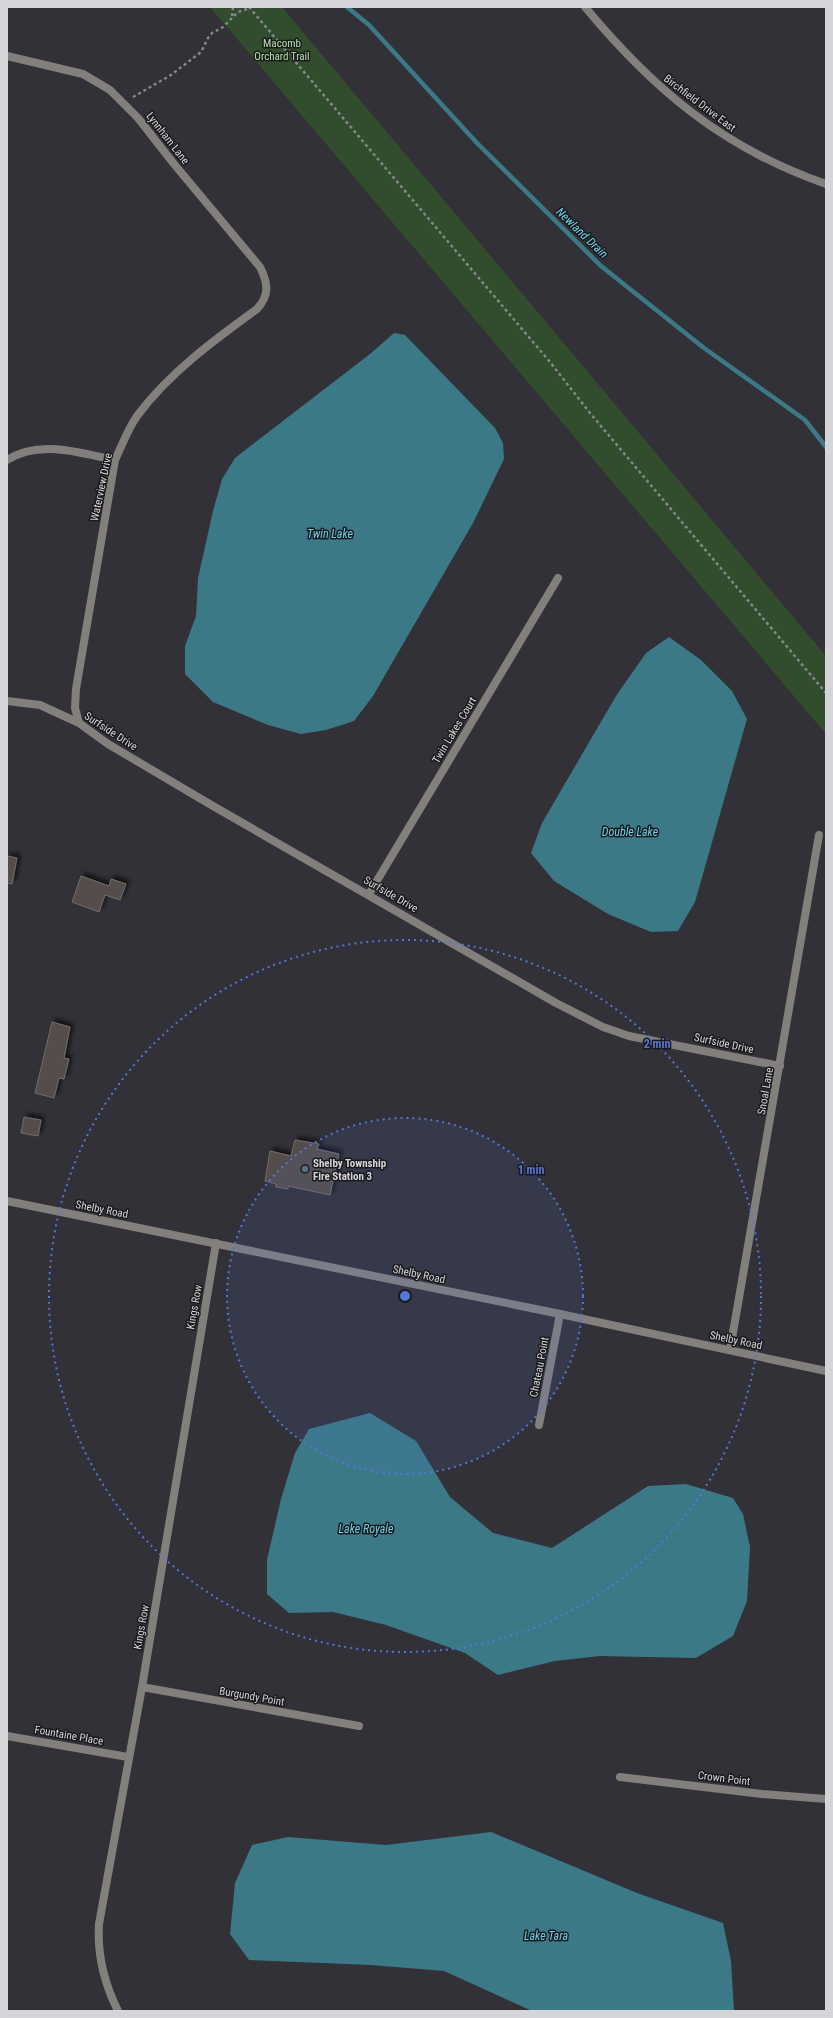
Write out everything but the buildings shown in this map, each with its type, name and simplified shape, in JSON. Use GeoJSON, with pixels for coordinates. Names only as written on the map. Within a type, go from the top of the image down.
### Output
{"type":"FeatureCollection","features":[{"type":"Feature","properties":{"kind":"street","name":"Birchfield Drive East"},"geometry":{"type":"LineString","coordinates":[[585,7],[644,73],[703,121],[761,157],[826,184]]}},
{"type":"Feature","properties":{"kind":"street","name":"Lynnham Lane"},"geometry":{"type":"LineString","coordinates":[[7,56],[82,74],[110,90],[124,102],[260,267],[264,276],[267,291]]}},
{"type":"Feature","properties":{"kind":"street","name":"Waterview Drive"},"geometry":{"type":"LineString","coordinates":[[79,722],[75,708],[76,689],[115,460],[127,433],[137,417],[161,388],[214,341],[257,309],[263,303],[267,291]]}},
{"type":"Feature","properties":{"kind":"street"},"geometry":{"type":"LineString","coordinates":[[7,460],[14,456],[33,450],[60,448],[115,460]]}},
{"type":"Feature","properties":{"kind":"street","name":"Twin Lakes Court"},"geometry":{"type":"LineString","coordinates":[[369,894],[558,578]]}},
{"type":"Feature","properties":{"kind":"street","name":"Surfside Drive"},"geometry":{"type":"LineString","coordinates":[[7,701],[40,705],[79,722],[108,744],[556,1003],[603,1027],[629,1036],[780,1066]]}},
{"type":"Feature","properties":{"kind":"street","name":"Snoal Lane"},"geometry":{"type":"LineString","coordinates":[[730,1350],[819,835]]}},
{"type":"Feature","properties":{"kind":"street","name":"Shelby Road"},"geometry":{"type":"LineString","coordinates":[[7,1201],[560,1314],[826,1371]]}},
{"type":"Feature","properties":{"kind":"street","name":"Kings Row"},"geometry":{"type":"LineString","coordinates":[[118,2011],[104,1977],[98,1939],[105,1882],[142,1687],[216,1244]]}},
{"type":"Feature","properties":{"kind":"street","name":"Chateau Point"},"geometry":{"type":"LineString","coordinates":[[539,1425],[560,1314]]}},
{"type":"Feature","properties":{"kind":"street","name":"Burgundy Point"},"geometry":{"type":"LineString","coordinates":[[142,1687],[359,1726]]}},
{"type":"Feature","properties":{"kind":"street","name":"Fountaine Place"},"geometry":{"type":"LineString","coordinates":[[7,1736],[128,1757]]}},
{"type":"Feature","properties":{"kind":"street","name":"Crown Point"},"geometry":{"type":"LineString","coordinates":[[620,1777],[762,1794],[826,1799]]}},
{"type":"Feature","properties":{"kind":"path"},"geometry":{"type":"LineString","coordinates":[[232,17],[233,7]]}},
{"type":"Feature","properties":{"kind":"path"},"geometry":{"type":"LineString","coordinates":[[124,102],[171,76],[201,52],[208,38],[223,27],[232,17],[238,12],[250,7],[550,362],[590,413],[826,693]]}},
{"type":"Feature","properties":{"kind":"green space","name":"Macomb Orchard Trail"},"geometry":{"type":"Polygon","coordinates":[[[210,7],[282,7],[826,656],[826,734],[210,7]]]}},
{"type":"Feature","properties":{"kind":"water","name":"Twin Lake"},"geometry":{"type":"Polygon","coordinates":[[[394,333],[405,335],[495,428],[503,443],[504,459],[473,523],[373,696],[354,721],[326,730],[301,734],[268,725],[213,702],[185,674],[185,646],[196,616],[198,578],[213,511],[222,479],[235,458],[370,354],[394,333]]]}},
{"type":"Feature","properties":{"kind":"water","name":"Double Lake"},"geometry":{"type":"Polygon","coordinates":[[[669,637],[701,660],[732,691],[747,719],[695,902],[678,931],[651,932],[608,914],[554,881],[531,853],[542,823],[616,696],[646,653],[669,637]]]}},
{"type":"Feature","properties":{"kind":"water","name":"Lake Royale"},"geometry":{"type":"Polygon","coordinates":[[[370,1413],[416,1441],[450,1497],[493,1533],[552,1548],[648,1486],[686,1484],[733,1498],[743,1514],[750,1547],[747,1601],[733,1636],[696,1658],[600,1656],[555,1661],[498,1675],[465,1653],[386,1625],[333,1612],[289,1613],[267,1594],[267,1560],[281,1499],[295,1453],[309,1429],[370,1413]]]}},
{"type":"Feature","properties":{"kind":"water","name":"Lake Tara"},"geometry":{"type":"Polygon","coordinates":[[[491,1832],[637,1893],[723,1923],[731,1961],[734,2011],[532,2011],[444,1971],[371,1965],[249,1960],[230,1934],[235,1883],[252,1845],[288,1837],[386,1845],[491,1832]]]}},
{"type":"Feature","properties":{"kind":"waterway","name":"Newland Drain"},"geometry":{"type":"LineString","coordinates":[[347,7],[369,25],[477,143],[601,266],[704,348],[805,420],[826,447]]}},
{"type":"Feature","properties":{"kind":"place","name":"Shelby Township Fire Station 3"},"geometry":{"type":"Point","coordinates":[305,1169]}}]}
